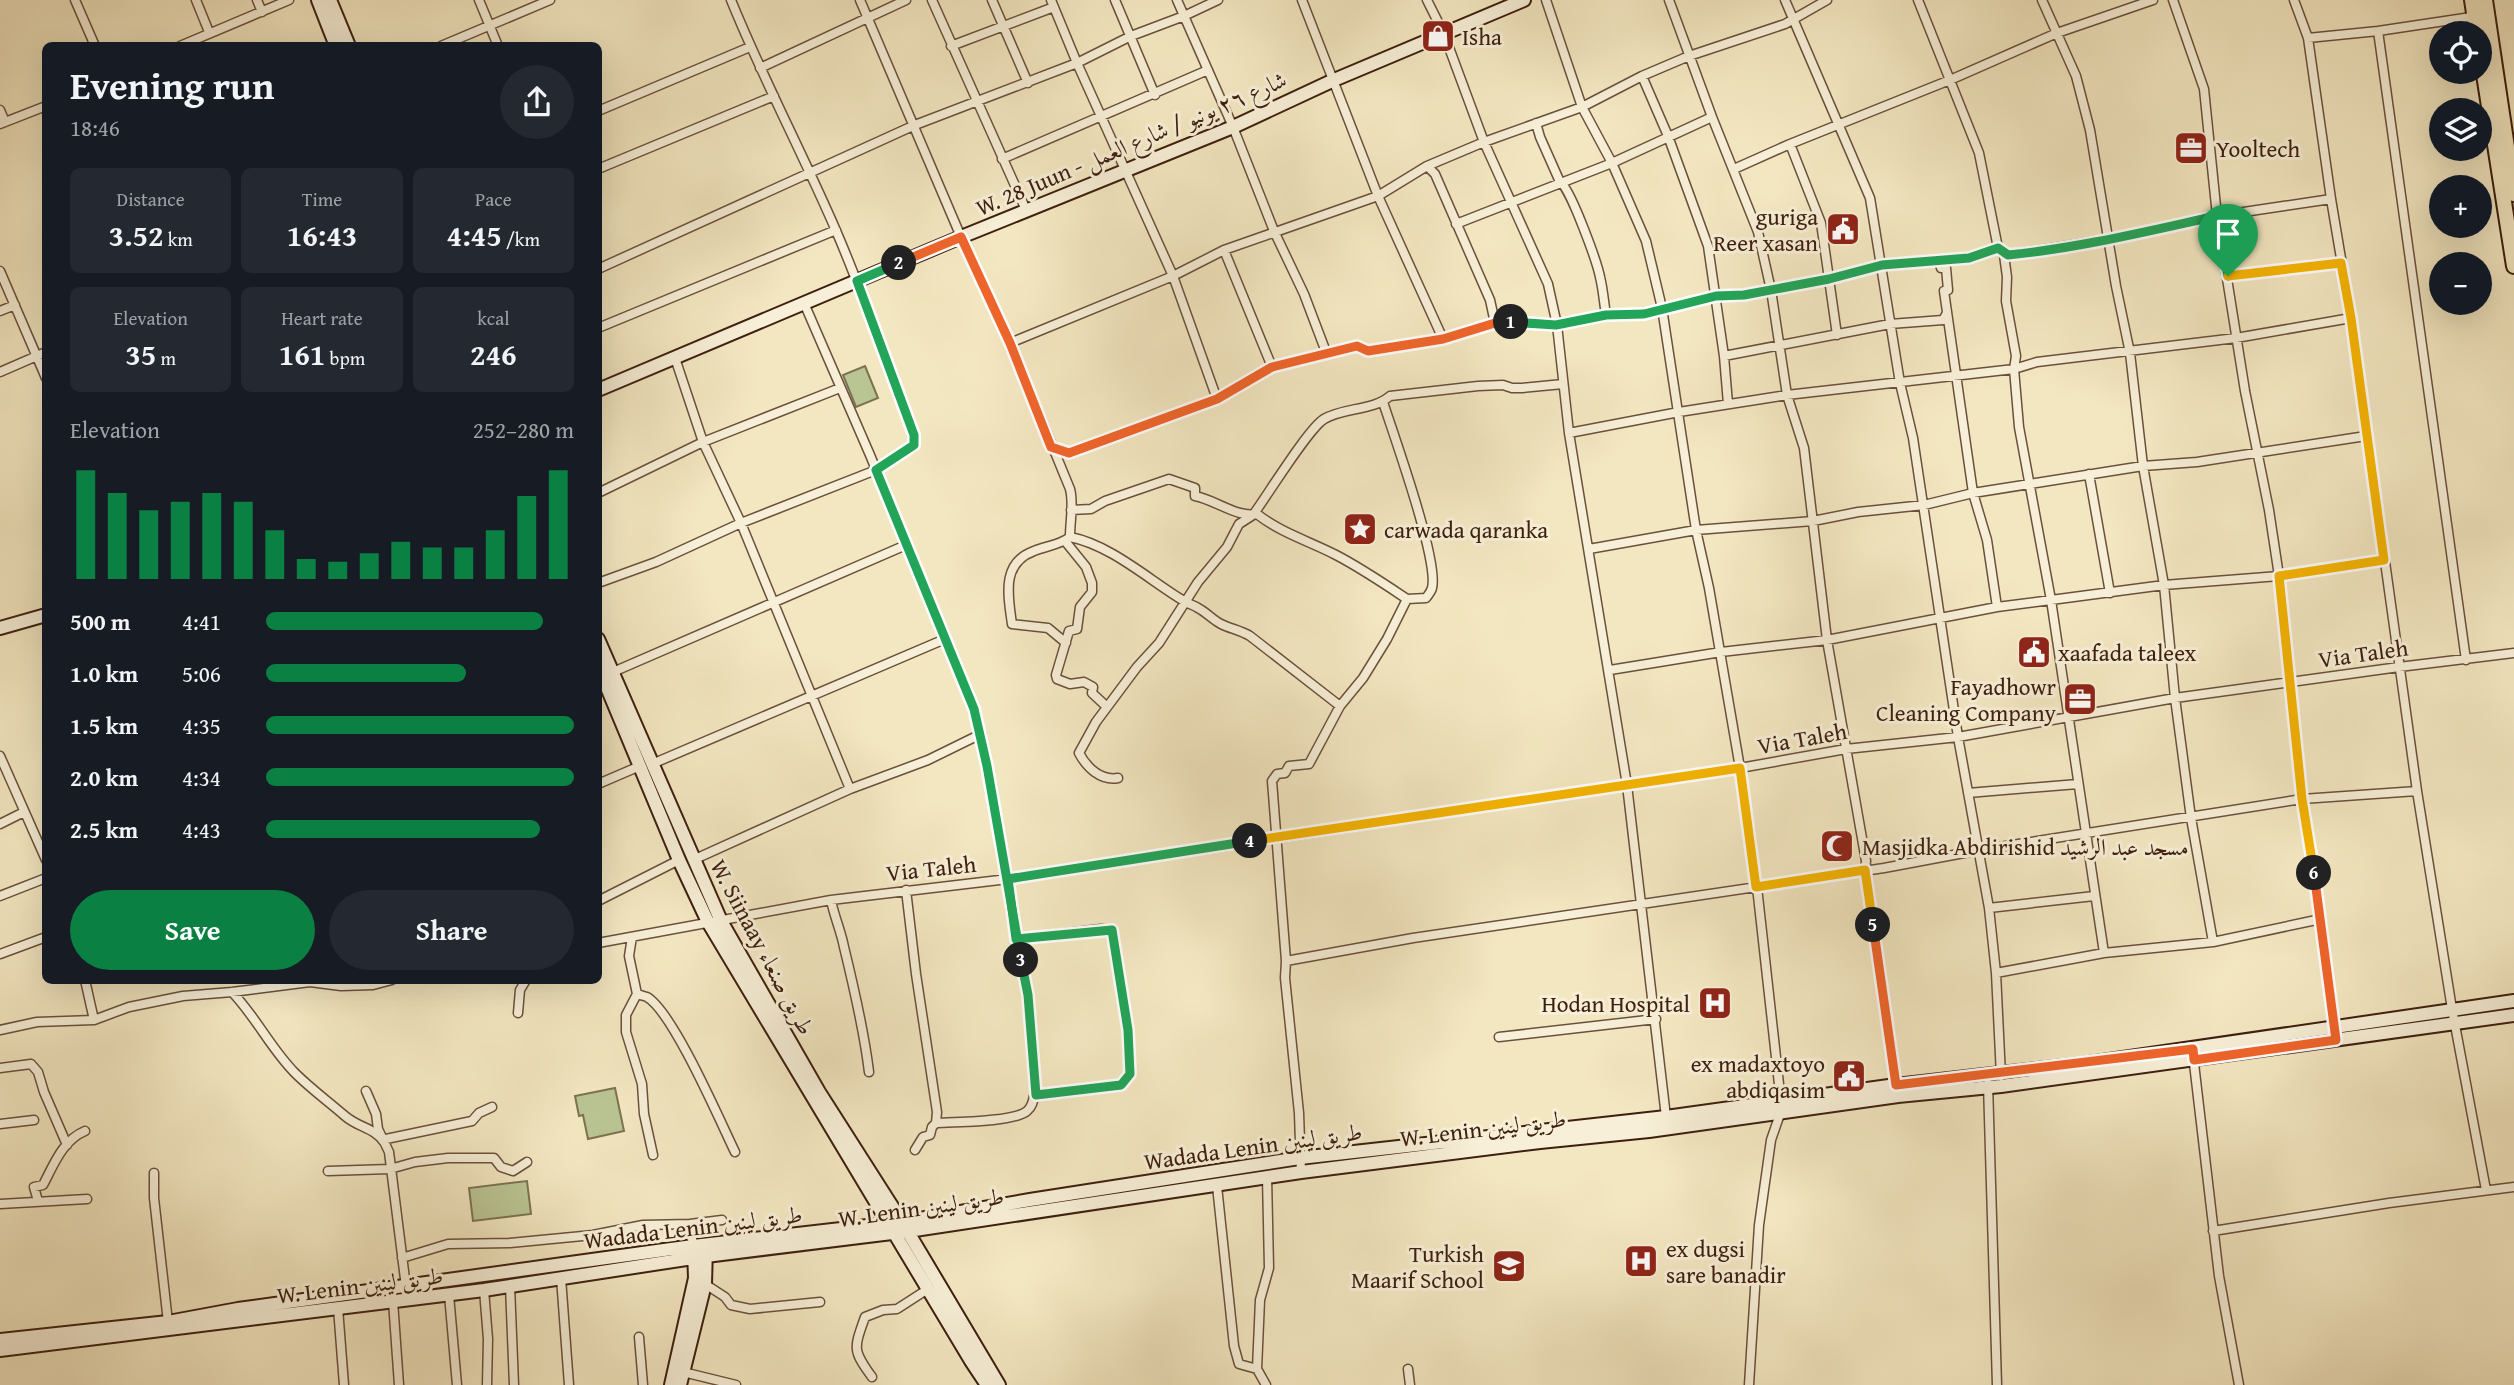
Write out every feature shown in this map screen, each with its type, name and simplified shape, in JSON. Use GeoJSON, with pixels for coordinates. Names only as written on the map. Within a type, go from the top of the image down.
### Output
{"type":"FeatureCollection","features":[{"type":"Feature","properties":{"kind":"highway"},"geometry":{"type":"LineString","coordinates":[[2472,0],[2482,11],[2514,194]]}},
{"type":"Feature","properties":{"kind":"highway"},"geometry":{"type":"LineString","coordinates":[[2485,84],[2514,266]]}},
{"type":"Feature","properties":{"kind":"main road"},"geometry":{"type":"LineString","coordinates":[[318,0],[334,42]]}},
{"type":"Feature","properties":{"kind":"main road"},"geometry":{"type":"LineString","coordinates":[[330,0],[347,42]]}},
{"type":"Feature","properties":{"kind":"main road","name":"W. 28 Juun - شارع ٢٦ يونيو / شارع العمل"},"geometry":{"type":"LineString","coordinates":[[602,388],[1026,210],[1233,127],[1334,80],[1524,0]]}},
{"type":"Feature","properties":{"kind":"main road"},"geometry":{"type":"LineString","coordinates":[[0,628],[42,616]]}},
{"type":"Feature","properties":{"kind":"main road","name":"W. Siinaay طريق صنعاء"},"geometry":{"type":"LineString","coordinates":[[603,672],[714,921],[899,1227]]}},
{"type":"Feature","properties":{"kind":"main road","name":"Wadada Lenin طريق لينين"},"geometry":{"type":"LineString","coordinates":[[899,1227],[1300,1158],[1666,1117],[1781,1108],[1897,1090],[2193,1055],[2453,1016],[2514,1001]]}},
{"type":"Feature","properties":{"kind":"main road"},"geometry":{"type":"LineString","coordinates":[[2453,1016],[2514,1015]]}},
{"type":"Feature","properties":{"kind":"main road","name":"W. Lenin طريق لينين"},"geometry":{"type":"LineString","coordinates":[[1030,1206],[1217,1186],[1301,1172],[1781,1108]]}},
{"type":"Feature","properties":{"kind":"main road"},"geometry":{"type":"LineString","coordinates":[[899,1227],[928,1289],[988,1385]]}},
{"type":"Feature","properties":{"kind":"main road"},"geometry":{"type":"LineString","coordinates":[[899,1227],[999,1385]]}},
{"type":"Feature","properties":{"kind":"main road","name":"W. Lenin طريق لينين"},"geometry":{"type":"LineString","coordinates":[[0,1350],[449,1295],[561,1278],[700,1251],[899,1227]]}},
{"type":"Feature","properties":{"kind":"main road"},"geometry":{"type":"LineString","coordinates":[[682,1379],[705,1284],[700,1251]]}},
{"type":"Feature","properties":{"kind":"main road"},"geometry":{"type":"LineString","coordinates":[[671,1385],[700,1251]]}},
{"type":"Feature","properties":{"kind":"main road","name":"Wadada Lenin طريق لينين"},"geometry":{"type":"LineString","coordinates":[[0,1340],[169,1322],[238,1309],[700,1251]]}},
{"type":"Feature","properties":{"kind":"street"},"geometry":{"type":"LineString","coordinates":[[75,0],[93,42]]}},
{"type":"Feature","properties":{"kind":"street"},"geometry":{"type":"LineString","coordinates":[[196,0],[209,32]]}},
{"type":"Feature","properties":{"kind":"street"},"geometry":{"type":"LineString","coordinates":[[257,0],[262,12]]}},
{"type":"Feature","properties":{"kind":"street"},"geometry":{"type":"LineString","coordinates":[[188,42],[289,0]]}},
{"type":"Feature","properties":{"kind":"street"},"geometry":{"type":"LineString","coordinates":[[479,0],[496,42]]}},
{"type":"Feature","properties":{"kind":"street"},"geometry":{"type":"LineString","coordinates":[[451,42],[550,0]]}},
{"type":"Feature","properties":{"kind":"street"},"geometry":{"type":"LineString","coordinates":[[602,582],[656,562],[741,523],[876,470],[914,445],[914,435],[857,281],[731,0]]}},
{"type":"Feature","properties":{"kind":"street"},"geometry":{"type":"LineString","coordinates":[[860,0],[961,237],[1010,343],[1072,496],[1068,539],[1086,567],[1092,583],[1092,592],[1080,607],[1077,629],[1069,631],[1057,668],[1058,679],[1070,684],[1084,682],[1093,687],[1092,693],[1107,707]]}},
{"type":"Feature","properties":{"kind":"street"},"geometry":{"type":"LineString","coordinates":[[760,68],[906,0]]}},
{"type":"Feature","properties":{"kind":"street"},"geometry":{"type":"LineString","coordinates":[[932,0],[1026,210]]}},
{"type":"Feature","properties":{"kind":"street"},"geometry":{"type":"LineString","coordinates":[[992,0],[1028,83]]}},
{"type":"Feature","properties":{"kind":"street"},"geometry":{"type":"LineString","coordinates":[[1115,0],[1155,95]]}},
{"type":"Feature","properties":{"kind":"street"},"geometry":{"type":"LineString","coordinates":[[1177,0],[1233,127],[1274,231],[1304,294],[1326,352]]}},
{"type":"Feature","properties":{"kind":"street"},"geometry":{"type":"LineString","coordinates":[[602,267],[915,125],[1077,63],[1218,0]]}},
{"type":"Feature","properties":{"kind":"street"},"geometry":{"type":"LineString","coordinates":[[1302,0],[1378,196],[1443,339]]}},
{"type":"Feature","properties":{"kind":"street"},"geometry":{"type":"LineString","coordinates":[[1427,0],[1444,34],[1484,142],[1548,284],[1556,325],[1569,433],[1627,785],[1666,1117]]}},
{"type":"Feature","properties":{"kind":"street"},"geometry":{"type":"LineString","coordinates":[[1546,0],[1582,107],[1612,163],[1646,241],[1662,308],[1696,530],[1740,768],[1781,1108],[1770,1140],[1759,1224],[1749,1385]]}},
{"type":"Feature","properties":{"kind":"street"},"geometry":{"type":"LineString","coordinates":[[1680,0],[1670,2],[1758,232],[1771,290],[1787,395],[1804,448],[1827,639],[1866,861],[1865,870],[1897,1090]]}},
{"type":"Feature","properties":{"kind":"street"},"geometry":{"type":"LineString","coordinates":[[1785,0],[1870,198],[1899,383],[1913,438],[1958,737],[1989,908],[1996,973],[1994,1080],[1997,1385]]}},
{"type":"Feature","properties":{"kind":"street"},"geometry":{"type":"LineString","coordinates":[[1010,343],[1173,276],[1224,250],[1378,196],[1427,166],[1484,142],[1582,107],[1642,76],[1689,56],[1794,19],[1827,0]]}},
{"type":"Feature","properties":{"kind":"street"},"geometry":{"type":"LineString","coordinates":[[1918,0],[1979,153],[1998,248],[2004,255],[2007,269],[2006,301],[2016,356],[2014,369],[2019,427],[2051,600],[2104,953]]}},
{"type":"Feature","properties":{"kind":"street"},"geometry":{"type":"LineString","coordinates":[[2042,0],[2076,76],[2090,130],[2130,353],[2143,466],[2164,585],[2191,818],[2213,942]]}},
{"type":"Feature","properties":{"kind":"street"},"geometry":{"type":"LineString","coordinates":[[1734,169],[2057,33],[2153,0]]}},
{"type":"Feature","properties":{"kind":"street"},"geometry":{"type":"LineString","coordinates":[[2173,0],[2204,89],[2217,216],[2279,576],[2302,799],[2321,919],[2335,1034]]}},
{"type":"Feature","properties":{"kind":"street"},"geometry":{"type":"LineString","coordinates":[[2294,0],[2308,38],[2351,318],[2417,792],[2453,1016],[2486,1189]]}},
{"type":"Feature","properties":{"kind":"street"},"geometry":{"type":"LineString","coordinates":[[951,46],[1004,26],[1052,3],[1173,276],[1217,399]]}},
{"type":"Feature","properties":{"kind":"street"},"geometry":{"type":"LineString","coordinates":[[2308,38],[2378,31],[2482,11]]}},
{"type":"Feature","properties":{"kind":"street"},"geometry":{"type":"LineString","coordinates":[[2378,31],[2466,660]]}},
{"type":"Feature","properties":{"kind":"street"},"geometry":{"type":"LineString","coordinates":[[602,109],[750,47]]}},
{"type":"Feature","properties":{"kind":"street"},"geometry":{"type":"LineString","coordinates":[[1002,159],[1208,70]]}},
{"type":"Feature","properties":{"kind":"street"},"geometry":{"type":"LineString","coordinates":[[1642,76],[1668,136],[1708,246],[1728,404]]}},
{"type":"Feature","properties":{"kind":"street"},"geometry":{"type":"LineString","coordinates":[[602,167],[774,96]]}},
{"type":"Feature","properties":{"kind":"street"},"geometry":{"type":"LineString","coordinates":[[0,110],[3,123],[42,107]]}},
{"type":"Feature","properties":{"kind":"street"},"geometry":{"type":"LineString","coordinates":[[1456,224],[1612,163],[1712,117]]}},
{"type":"Feature","properties":{"kind":"street"},"geometry":{"type":"LineString","coordinates":[[1536,123],[1560,182],[1566,186],[1582,223],[1600,276],[1606,315]]}},
{"type":"Feature","properties":{"kind":"street"},"geometry":{"type":"LineString","coordinates":[[1790,144],[1821,223],[1837,335]]}},
{"type":"Feature","properties":{"kind":"street"},"geometry":{"type":"LineString","coordinates":[[1427,166],[1435,174],[1490,300],[1495,323]]}},
{"type":"Feature","properties":{"kind":"street"},"geometry":{"type":"LineString","coordinates":[[1998,248],[2008,255],[2109,239],[2217,216],[2331,199]]}},
{"type":"Feature","properties":{"kind":"street"},"geometry":{"type":"LineString","coordinates":[[602,326],[835,230]]}},
{"type":"Feature","properties":{"kind":"street"},"geometry":{"type":"LineString","coordinates":[[1051,447],[1069,453],[1217,399],[1272,367],[1326,352],[1357,346],[1368,351],[1443,339],[1495,323],[1556,325],[1606,315],[1644,314],[1716,296],[1771,290],[1882,265],[1969,258],[1998,248]]}},
{"type":"Feature","properties":{"kind":"street"},"geometry":{"type":"LineString","coordinates":[[1224,250],[1272,367]]}},
{"type":"Feature","properties":{"kind":"street"},"geometry":{"type":"LineString","coordinates":[[1939,261],[1941,268],[1946,268],[1948,290],[1944,291],[1973,494],[1987,540],[1997,607]]}},
{"type":"Feature","properties":{"kind":"street"},"geometry":{"type":"LineString","coordinates":[[2228,276],[2341,263]]}},
{"type":"Feature","properties":{"kind":"street"},"geometry":{"type":"LineString","coordinates":[[0,271],[42,369]]}},
{"type":"Feature","properties":{"kind":"street"},"geometry":{"type":"LineString","coordinates":[[804,303],[974,709],[981,734],[1028,995],[1036,1095],[1033,1104],[1025,1114],[981,1121],[936,1123],[930,1135],[923,1137],[915,1150]]}},
{"type":"Feature","properties":{"kind":"street"},"geometry":{"type":"LineString","coordinates":[[0,311],[15,305]]}},
{"type":"Feature","properties":{"kind":"street"},"geometry":{"type":"LineString","coordinates":[[1724,356],[1890,324],[1943,320],[1947,313]]}},
{"type":"Feature","properties":{"kind":"street"},"geometry":{"type":"LineString","coordinates":[[1569,433],[1787,395],[2014,369],[2037,362],[2130,353],[2351,318]]}},
{"type":"Feature","properties":{"kind":"street"},"geometry":{"type":"LineString","coordinates":[[0,372],[42,354]]}},
{"type":"Feature","properties":{"kind":"street"},"geometry":{"type":"LineString","coordinates":[[676,358],[703,442],[741,523],[850,789]]}},
{"type":"Feature","properties":{"kind":"street"},"geometry":{"type":"LineString","coordinates":[[1118,778],[1108,779],[1095,773],[1079,753],[1107,707],[1159,643],[1198,582],[1227,547],[1239,524],[1253,515],[1321,421],[1340,411],[1383,402],[1390,396],[1478,386],[1503,385],[1522,388],[1563,384]]}},
{"type":"Feature","properties":{"kind":"street"},"geometry":{"type":"LineString","coordinates":[[602,491],[703,442],[840,388]]}},
{"type":"Feature","properties":{"kind":"street"},"geometry":{"type":"LineString","coordinates":[[1072,510],[1091,509],[1105,501],[1170,479],[1195,488],[1195,496],[1257,514],[1291,536],[1363,569],[1406,599],[1426,598],[1432,588],[1424,534],[1383,402]]}},
{"type":"Feature","properties":{"kind":"street"},"geometry":{"type":"LineString","coordinates":[[1589,549],[1696,530],[1813,521],[1858,512],[1924,505],[2089,474],[2196,462],[2366,436]]}},
{"type":"Feature","properties":{"kind":"street"},"geometry":{"type":"LineString","coordinates":[[2089,474],[2110,593]]}},
{"type":"Feature","properties":{"kind":"street"},"geometry":{"type":"LineString","coordinates":[[1066,643],[1048,628],[1012,624],[1009,575],[1014,563],[1031,551],[1068,539],[1082,539],[1142,573],[1221,624],[1237,628],[1250,636],[1340,706]]}},
{"type":"Feature","properties":{"kind":"street"},"geometry":{"type":"LineString","coordinates":[[603,672],[906,545]]}},
{"type":"Feature","properties":{"kind":"street"},"geometry":{"type":"LineString","coordinates":[[1609,670],[1720,652],[1827,639],[1997,607],[2164,585],[2279,576],[2384,560]]}},
{"type":"Feature","properties":{"kind":"street"},"geometry":{"type":"LineString","coordinates":[[1301,1172],[1299,1113],[1285,978],[1286,961],[1272,781],[1289,766],[1309,764],[1340,706],[1363,678],[1398,620],[1406,599]]}},
{"type":"Feature","properties":{"kind":"street"},"geometry":{"type":"LineString","coordinates":[[602,782],[945,639]]}},
{"type":"Feature","properties":{"kind":"street","name":"Via Taleh"},"geometry":{"type":"LineString","coordinates":[[602,942],[831,900],[1008,879],[1740,768],[1846,749],[1958,737],[2175,698],[2514,653]]}},
{"type":"Feature","properties":{"kind":"street"},"geometry":{"type":"LineString","coordinates":[[602,899],[850,789],[928,760],[981,734]]}},
{"type":"Feature","properties":{"kind":"street"},"geometry":{"type":"LineString","coordinates":[[1,759],[42,851]]}},
{"type":"Feature","properties":{"kind":"street"},"geometry":{"type":"LineString","coordinates":[[1968,793],[2078,784]]}},
{"type":"Feature","properties":{"kind":"street"},"geometry":{"type":"LineString","coordinates":[[1286,961],[1413,938],[1865,870],[2302,799],[2417,792]]}},
{"type":"Feature","properties":{"kind":"street"},"geometry":{"type":"LineString","coordinates":[[0,824],[24,812]]}},
{"type":"Feature","properties":{"kind":"street"},"geometry":{"type":"LineString","coordinates":[[0,895],[42,879]]}},
{"type":"Feature","properties":{"kind":"street"},"geometry":{"type":"LineString","coordinates":[[906,890],[935,1095],[936,1123]]}},
{"type":"Feature","properties":{"kind":"street"},"geometry":{"type":"LineString","coordinates":[[1989,908],[2094,896]]}},
{"type":"Feature","properties":{"kind":"street"},"geometry":{"type":"LineString","coordinates":[[831,900],[863,1027],[869,1072]]}},
{"type":"Feature","properties":{"kind":"street"},"geometry":{"type":"LineString","coordinates":[[1996,973],[2104,953],[2213,942],[2321,919]]}},
{"type":"Feature","properties":{"kind":"street"},"geometry":{"type":"LineString","coordinates":[[1016,939],[1112,930],[1128,1030],[1130,1074],[1121,1085],[1036,1095]]}},
{"type":"Feature","properties":{"kind":"street"},"geometry":{"type":"LineString","coordinates":[[632,937],[629,956],[636,994],[626,1015],[626,1032],[642,1084],[644,1114],[653,1155]]}},
{"type":"Feature","properties":{"kind":"street"},"geometry":{"type":"LineString","coordinates":[[0,954],[42,938]]}},
{"type":"Feature","properties":{"kind":"street"},"geometry":{"type":"LineString","coordinates":[[86,984],[94,1020]]}},
{"type":"Feature","properties":{"kind":"street"},"geometry":{"type":"LineString","coordinates":[[0,1030],[37,1022],[94,1020],[161,999],[288,984]]}},
{"type":"Feature","properties":{"kind":"street"},"geometry":{"type":"LineString","coordinates":[[328,984],[377,984]]}},
{"type":"Feature","properties":{"kind":"street"},"geometry":{"type":"LineString","coordinates":[[518,1013],[520,990],[524,984]]}},
{"type":"Feature","properties":{"kind":"street"},"geometry":{"type":"LineString","coordinates":[[232,992],[295,1073],[360,1127],[378,1133],[384,1142],[389,1152],[406,1287]]}},
{"type":"Feature","properties":{"kind":"street"},"geometry":{"type":"LineString","coordinates":[[636,994],[648,998],[679,1039],[735,1152]]}},
{"type":"Feature","properties":{"kind":"street"},"geometry":{"type":"LineString","coordinates":[[1499,1037],[1656,1019]]}},
{"type":"Feature","properties":{"kind":"street"},"geometry":{"type":"LineString","coordinates":[[2193,1055],[2213,1231],[2239,1385]]}},
{"type":"Feature","properties":{"kind":"street"},"geometry":{"type":"LineString","coordinates":[[0,1068],[31,1064],[38,1072],[67,1144]]}},
{"type":"Feature","properties":{"kind":"street"},"geometry":{"type":"LineString","coordinates":[[366,1091],[384,1142]]}},
{"type":"Feature","properties":{"kind":"street"},"geometry":{"type":"LineString","coordinates":[[384,1142],[386,1139],[472,1121],[479,1112],[492,1107]]}},
{"type":"Feature","properties":{"kind":"street"},"geometry":{"type":"LineString","coordinates":[[0,1124],[34,1120]]}},
{"type":"Feature","properties":{"kind":"street"},"geometry":{"type":"LineString","coordinates":[[38,1201],[34,1187],[43,1185],[60,1150],[85,1130]]}},
{"type":"Feature","properties":{"kind":"street"},"geometry":{"type":"LineString","coordinates":[[328,1171],[390,1169],[415,1162],[448,1158],[494,1158],[502,1167],[513,1171],[527,1162]]}},
{"type":"Feature","properties":{"kind":"street"},"geometry":{"type":"LineString","coordinates":[[154,1173],[154,1198],[169,1322]]}},
{"type":"Feature","properties":{"kind":"street"},"geometry":{"type":"LineString","coordinates":[[1266,1385],[1256,1368],[1260,1300],[1269,1268],[1268,1177]]}},
{"type":"Feature","properties":{"kind":"street"},"geometry":{"type":"LineString","coordinates":[[1217,1186],[1234,1346],[1239,1364],[1256,1368]]}},
{"type":"Feature","properties":{"kind":"street"},"geometry":{"type":"LineString","coordinates":[[2213,1231],[2514,1187]]}},
{"type":"Feature","properties":{"kind":"street"},"geometry":{"type":"LineString","coordinates":[[0,1204],[87,1199]]}},
{"type":"Feature","properties":{"kind":"street"},"geometry":{"type":"LineString","coordinates":[[402,1258],[448,1244],[510,1243],[593,1234],[643,1225],[722,1220]]}},
{"type":"Feature","properties":{"kind":"street"},"geometry":{"type":"LineString","coordinates":[[690,1224],[700,1251]]}},
{"type":"Feature","properties":{"kind":"street"},"geometry":{"type":"LineString","coordinates":[[561,1278],[569,1385]]}},
{"type":"Feature","properties":{"kind":"street"},"geometry":{"type":"LineString","coordinates":[[705,1284],[725,1297],[731,1305],[750,1309],[820,1302]]}},
{"type":"Feature","properties":{"kind":"street"},"geometry":{"type":"LineString","coordinates":[[510,1286],[514,1385]]}},
{"type":"Feature","properties":{"kind":"street"},"geometry":{"type":"LineString","coordinates":[[872,1377],[860,1362],[855,1344],[865,1317],[884,1310],[897,1309],[928,1289]]}},
{"type":"Feature","properties":{"kind":"street"},"geometry":{"type":"LineString","coordinates":[[484,1290],[488,1339],[487,1385]]}},
{"type":"Feature","properties":{"kind":"street"},"geometry":{"type":"LineString","coordinates":[[449,1295],[457,1385]]}},
{"type":"Feature","properties":{"kind":"street"},"geometry":{"type":"LineString","coordinates":[[393,1301],[399,1385]]}},
{"type":"Feature","properties":{"kind":"street"},"geometry":{"type":"LineString","coordinates":[[338,1308],[344,1385]]}},
{"type":"Feature","properties":{"kind":"street"},"geometry":{"type":"LineString","coordinates":[[639,1337],[643,1385]]}},
{"type":"Feature","properties":{"kind":"street"},"geometry":{"type":"LineString","coordinates":[[1408,1369],[1410,1385]]}},
{"type":"Feature","properties":{"kind":"street"},"geometry":{"type":"LineString","coordinates":[[682,1379],[736,1385]]}},
{"type":"Feature","properties":{"kind":"green space"},"geometry":{"type":"Polygon","coordinates":[[[865,366],[878,398],[856,407],[843,375],[865,366]]]}},
{"type":"Feature","properties":{"kind":"green space"},"geometry":{"type":"Polygon","coordinates":[[[615,1088],[624,1131],[588,1139],[583,1115],[579,1116],[575,1096],[615,1088]]]}},
{"type":"Feature","properties":{"kind":"green space"},"geometry":{"type":"Polygon","coordinates":[[[527,1181],[531,1214],[473,1221],[469,1188],[527,1181]]]}},
{"type":"Feature","properties":{"kind":"place","name":"Isha"},"geometry":{"type":"Point","coordinates":[1438,36]}},
{"type":"Feature","properties":{"kind":"place","name":"Yooltech"},"geometry":{"type":"Point","coordinates":[2191,148]}},
{"type":"Feature","properties":{"kind":"place","name":"guriga Reer xasan"},"geometry":{"type":"Point","coordinates":[1843,229]}},
{"type":"Feature","properties":{"kind":"place","name":"carwada qaranka"},"geometry":{"type":"Point","coordinates":[1360,529]}},
{"type":"Feature","properties":{"kind":"place","name":"xaafada taleex"},"geometry":{"type":"Point","coordinates":[2034,652]}},
{"type":"Feature","properties":{"kind":"place","name":"Fayadhowr Cleaning Company"},"geometry":{"type":"Point","coordinates":[2080,699]}},
{"type":"Feature","properties":{"kind":"place","name":"Masjidka Abdirishid مسجد عبد الرشيد"},"geometry":{"type":"Point","coordinates":[1837,846]}},
{"type":"Feature","properties":{"kind":"place","name":"Hodan Hospital"},"geometry":{"type":"Point","coordinates":[1715,1003]}},
{"type":"Feature","properties":{"kind":"place","name":"ex madaxtoyo abdiqasim"},"geometry":{"type":"Point","coordinates":[1849,1076]}},
{"type":"Feature","properties":{"kind":"place","name":"ex dugsi sare banadir"},"geometry":{"type":"Point","coordinates":[1641,1261]}},
{"type":"Feature","properties":{"kind":"place","name":"Turkish Maarif School"},"geometry":{"type":"Point","coordinates":[1509,1266]}},
{"type":"Feature","properties":{"kind":"route"},"geometry":{"type":"LineString","coordinates":[[2228,276],[2217,216],[2050,250],[2008,255],[1998,248],[1969,258],[1882,265],[1829,279],[1744,295],[1716,296],[1644,314],[1606,315],[1556,325],[1495,323],[1443,339],[1368,351],[1357,346],[1272,367],[1217,399],[1069,453],[1051,447],[1010,343],[961,237],[857,281],[914,435],[914,445],[876,470],[974,709],[981,734],[1008,879],[1016,939],[1028,995],[1036,1095],[1121,1085],[1130,1074],[1128,1030],[1112,930],[1016,939],[1008,879],[1740,768],[1756,887],[1865,870],[1896,1085],[2193,1049],[2194,1060],[2336,1040],[2302,799],[2279,576],[2384,560],[2351,318],[2341,263],[2228,276]]}}]}
